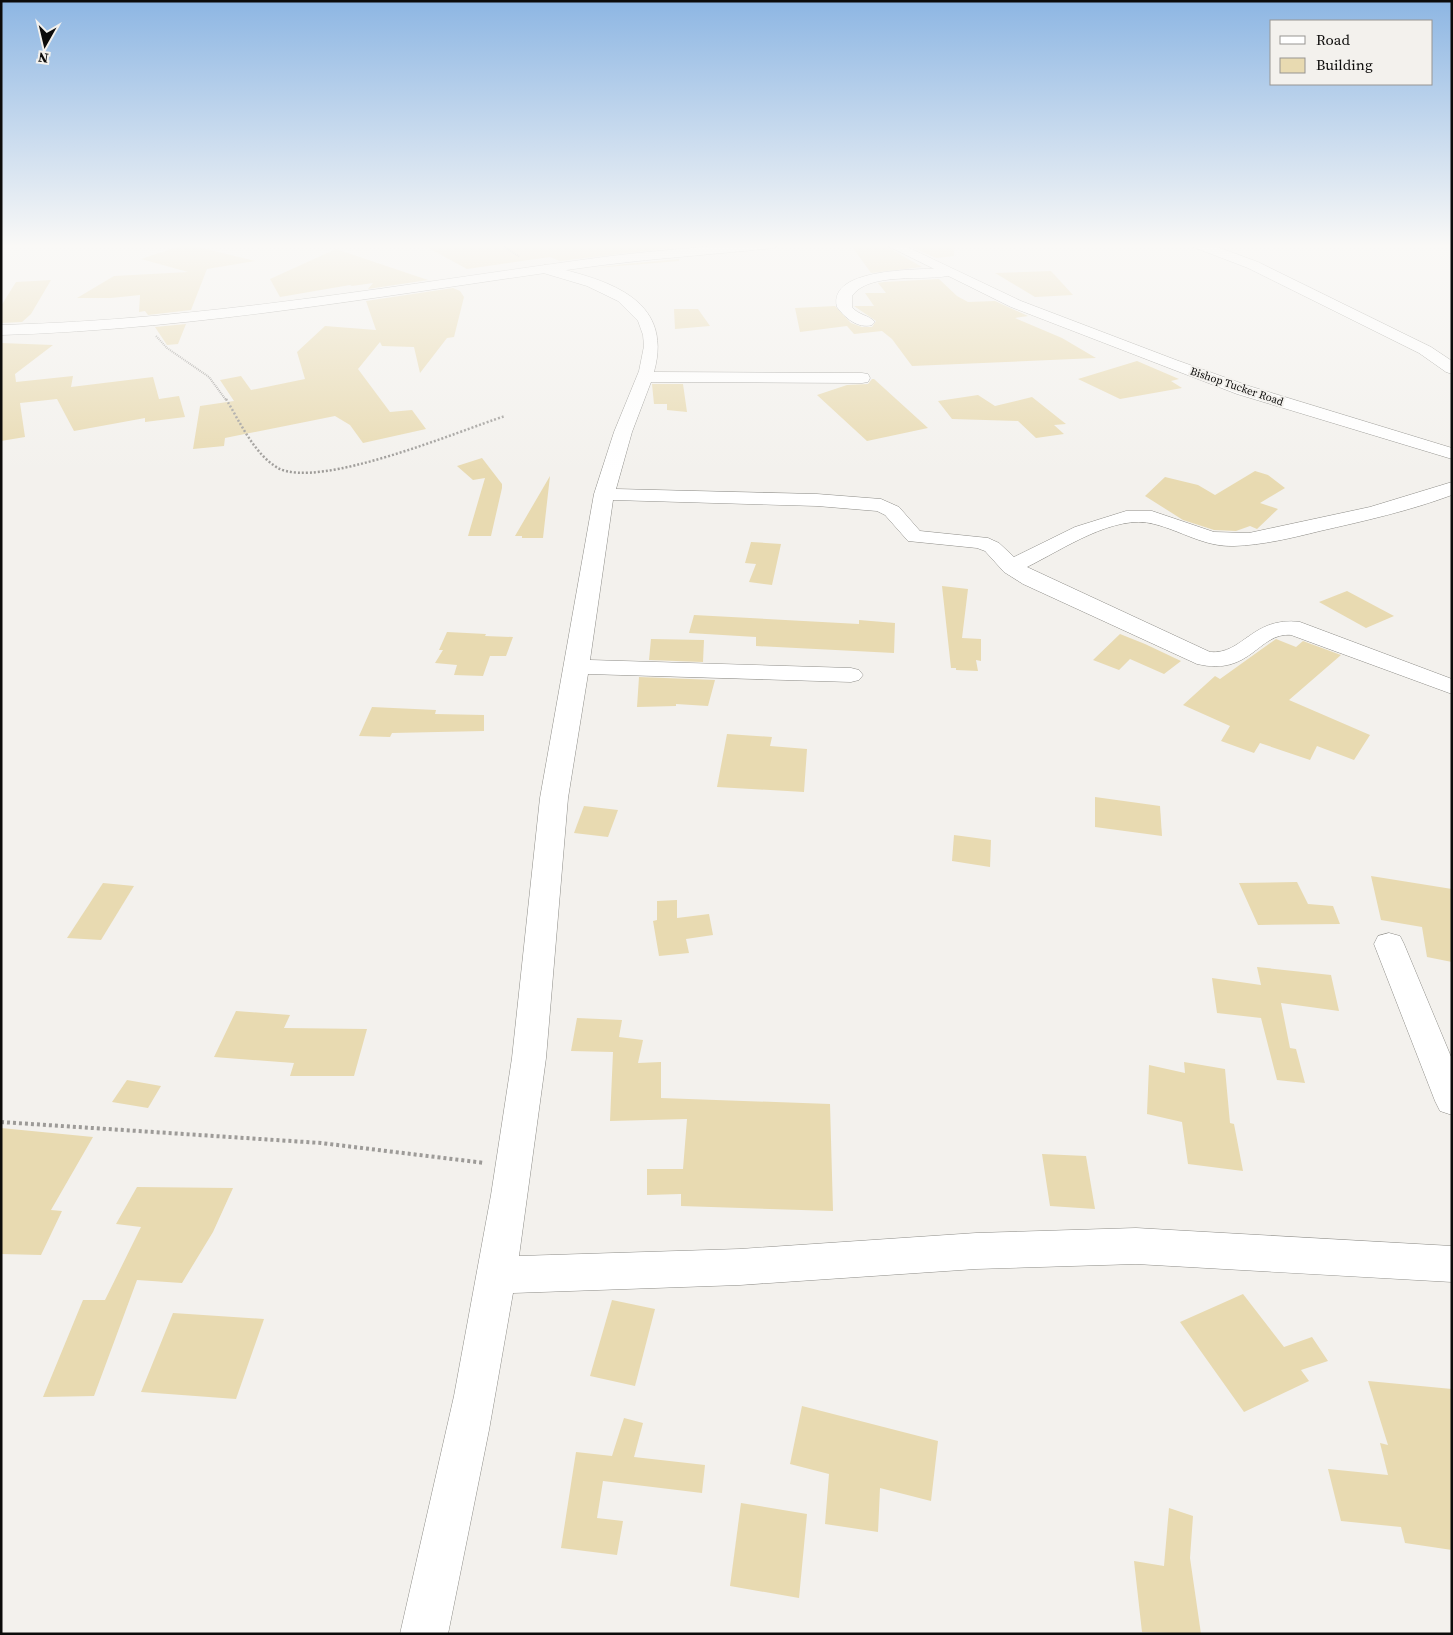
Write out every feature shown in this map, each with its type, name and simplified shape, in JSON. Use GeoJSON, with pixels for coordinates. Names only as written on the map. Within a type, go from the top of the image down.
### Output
{"type":"FeatureCollection","features":[{"type":"Feature","properties":{"kind":"street"},"geometry":{"type":"LineString","coordinates":[[1,330],[79,328],[156,320]]}},
{"type":"Feature","properties":{"kind":"street"},"geometry":{"type":"LineString","coordinates":[[424,1634],[480,1365],[524,1095],[540,960],[554,800],[563,734],[577,667],[604,494],[643,377],[652,343],[651,331],[645,320]]}},
{"type":"Feature","properties":{"kind":"street","name":"Bishop Tucker Road"},"geometry":{"type":"LineString","coordinates":[[1059,320],[1243,390],[1452,454]]}},
{"type":"Feature","properties":{"kind":"street"},"geometry":{"type":"LineString","coordinates":[[1365,320],[1425,350],[1452,369]]}},
{"type":"Feature","properties":{"kind":"street"},"geometry":{"type":"LineString","coordinates":[[643,377],[862,378]]}},
{"type":"Feature","properties":{"kind":"street"},"geometry":{"type":"LineString","coordinates":[[1012,567],[1102,523],[1128,517],[1148,516],[1166,520],[1208,536],[1230,540],[1267,535],[1370,514],[1403,506],[1452,488]]}},
{"type":"Feature","properties":{"kind":"street"},"geometry":{"type":"LineString","coordinates":[[604,494],[817,500],[881,505],[890,508],[897,514],[909,532],[915,537],[982,542],[992,547],[1012,567],[1031,579],[1205,658],[1231,659],[1274,629],[1300,629],[1452,687]]}},
{"type":"Feature","properties":{"kind":"street"},"geometry":{"type":"LineString","coordinates":[[577,667],[851,675]]}},
{"type":"Feature","properties":{"kind":"street"},"geometry":{"type":"LineString","coordinates":[[1389,944],[1452,1101]]}},
{"type":"Feature","properties":{"kind":"street"},"geometry":{"type":"LineString","coordinates":[[495,1275],[740,1267],[976,1252],[1136,1246],[1452,1264]]}},
{"type":"Feature","properties":{"kind":"path"},"geometry":{"type":"LineString","coordinates":[[150,321],[158,340],[202,370],[214,381],[234,414],[264,455],[280,468],[290,473],[314,474],[412,449],[468,427],[505,416]]}},
{"type":"Feature","properties":{"kind":"path"},"geometry":{"type":"LineString","coordinates":[[1,1122],[321,1143],[513,1166]]}},
{"type":"Feature","properties":{"kind":"building"},"geometry":{"type":"Polygon","coordinates":[[[1,320],[24,320],[22,322],[1,323],[1,320]]]}},
{"type":"Feature","properties":{"kind":"building"},"geometry":{"type":"Polygon","coordinates":[[[373,320],[458,320],[454,337],[447,338],[420,373],[414,347],[382,346],[380,342],[358,369],[390,412],[412,410],[426,429],[363,443],[350,425],[335,416],[225,438],[224,446],[193,449],[200,406],[234,401],[220,380],[241,376],[251,390],[305,379],[297,352],[325,326],[376,330],[373,320]]]}},
{"type":"Feature","properties":{"kind":"building"},"geometry":{"type":"Polygon","coordinates":[[[675,320],[706,320],[710,326],[675,329],[675,320]]]}},
{"type":"Feature","properties":{"kind":"building"},"geometry":{"type":"Polygon","coordinates":[[[798,320],[848,320],[862,327],[872,327],[876,321],[1020,320],[1062,338],[1096,358],[912,366],[892,339],[882,331],[854,334],[847,326],[800,332],[798,320]]]}},
{"type":"Feature","properties":{"kind":"building"},"geometry":{"type":"Polygon","coordinates":[[[186,324],[178,344],[167,345],[155,327],[186,324]]]}},
{"type":"Feature","properties":{"kind":"building"},"geometry":{"type":"Polygon","coordinates":[[[1,343],[53,345],[15,374],[16,382],[73,376],[71,387],[153,377],[159,399],[179,396],[185,417],[145,422],[145,418],[74,431],[57,399],[20,403],[25,437],[1,441],[1,343]]]}},
{"type":"Feature","properties":{"kind":"building"},"geometry":{"type":"Polygon","coordinates":[[[1137,361],[1179,379],[1171,381],[1182,388],[1120,399],[1078,379],[1137,361]]]}},
{"type":"Feature","properties":{"kind":"building"},"geometry":{"type":"Polygon","coordinates":[[[872,379],[928,428],[867,441],[817,395],[847,385],[868,384],[872,379]]]}},
{"type":"Feature","properties":{"kind":"building"},"geometry":{"type":"Polygon","coordinates":[[[652,384],[683,384],[687,412],[667,410],[667,404],[654,404],[652,384]]]}},
{"type":"Feature","properties":{"kind":"building"},"geometry":{"type":"Polygon","coordinates":[[[978,395],[995,406],[1032,397],[1066,424],[1054,425],[1064,434],[1036,438],[1018,421],[952,419],[938,401],[978,395]]]}},
{"type":"Feature","properties":{"kind":"building"},"geometry":{"type":"Polygon","coordinates":[[[482,458],[502,484],[502,488],[491,536],[468,536],[485,478],[473,480],[457,466],[482,458]]]}},
{"type":"Feature","properties":{"kind":"building"},"geometry":{"type":"Polygon","coordinates":[[[1255,471],[1268,475],[1285,488],[1260,503],[1278,509],[1257,529],[1250,526],[1236,531],[1214,530],[1183,520],[1145,496],[1165,477],[1198,485],[1215,495],[1255,471]]]}},
{"type":"Feature","properties":{"kind":"building"},"geometry":{"type":"Polygon","coordinates":[[[550,476],[543,538],[515,536],[550,476]]]}},
{"type":"Feature","properties":{"kind":"building"},"geometry":{"type":"Polygon","coordinates":[[[751,542],[781,544],[772,585],[749,582],[756,564],[745,563],[751,542]]]}},
{"type":"Feature","properties":{"kind":"building"},"geometry":{"type":"Polygon","coordinates":[[[942,586],[968,589],[962,638],[981,639],[981,661],[976,660],[978,671],[951,668],[942,586]]]}},
{"type":"Feature","properties":{"kind":"building"},"geometry":{"type":"Polygon","coordinates":[[[1347,591],[1394,616],[1366,628],[1319,602],[1347,591]]]}},
{"type":"Feature","properties":{"kind":"building"},"geometry":{"type":"Polygon","coordinates":[[[694,615],[859,624],[859,620],[895,623],[894,653],[756,646],[756,637],[689,633],[694,615]]]}},
{"type":"Feature","properties":{"kind":"building"},"geometry":{"type":"Polygon","coordinates":[[[447,632],[513,637],[506,656],[490,656],[483,676],[454,675],[457,665],[435,663],[443,650],[439,650],[447,632]]]}},
{"type":"Feature","properties":{"kind":"building"},"geometry":{"type":"Polygon","coordinates":[[[1120,634],[1181,661],[1164,674],[1130,659],[1119,670],[1093,660],[1120,634]]]}},
{"type":"Feature","properties":{"kind":"building"},"geometry":{"type":"Polygon","coordinates":[[[651,639],[704,640],[703,662],[649,660],[651,639]]]}},
{"type":"Feature","properties":{"kind":"building"},"geometry":{"type":"Polygon","coordinates":[[[1276,639],[1296,647],[1303,641],[1341,655],[1289,700],[1370,735],[1354,760],[1317,746],[1310,760],[1260,743],[1254,753],[1221,741],[1230,726],[1183,705],[1215,676],[1220,679],[1276,639]]]}},
{"type":"Feature","properties":{"kind":"building"},"geometry":{"type":"Polygon","coordinates":[[[639,677],[715,680],[708,706],[676,704],[676,706],[637,707],[639,677]]]}},
{"type":"Feature","properties":{"kind":"building"},"geometry":{"type":"Polygon","coordinates":[[[372,707],[436,710],[435,714],[484,715],[484,731],[392,733],[390,737],[359,736],[372,707]]]}},
{"type":"Feature","properties":{"kind":"building"},"geometry":{"type":"Polygon","coordinates":[[[727,734],[772,737],[770,746],[807,749],[804,792],[717,787],[727,734]]]}},
{"type":"Feature","properties":{"kind":"building"},"geometry":{"type":"Polygon","coordinates":[[[1095,797],[1160,806],[1162,836],[1095,827],[1095,797]]]}},
{"type":"Feature","properties":{"kind":"building"},"geometry":{"type":"Polygon","coordinates":[[[584,806],[618,810],[608,837],[574,833],[584,806]]]}},
{"type":"Feature","properties":{"kind":"building"},"geometry":{"type":"Polygon","coordinates":[[[954,835],[991,840],[990,867],[952,861],[954,835]]]}},
{"type":"Feature","properties":{"kind":"building"},"geometry":{"type":"Polygon","coordinates":[[[1371,876],[1452,889],[1452,962],[1427,957],[1422,927],[1381,920],[1371,876]]]}},
{"type":"Feature","properties":{"kind":"building"},"geometry":{"type":"Polygon","coordinates":[[[1297,882],[1308,904],[1333,906],[1340,924],[1258,925],[1239,883],[1297,882]]]}},
{"type":"Feature","properties":{"kind":"building"},"geometry":{"type":"Polygon","coordinates":[[[103,883],[134,886],[101,940],[67,938],[103,883]]]}},
{"type":"Feature","properties":{"kind":"building"},"geometry":{"type":"Polygon","coordinates":[[[677,900],[677,918],[709,914],[713,935],[686,939],[689,953],[659,956],[653,921],[657,920],[657,901],[677,900]]]}},
{"type":"Feature","properties":{"kind":"building"},"geometry":{"type":"Polygon","coordinates":[[[1257,967],[1331,975],[1339,1011],[1281,1003],[1290,1048],[1296,1049],[1305,1083],[1277,1080],[1261,1018],[1217,1013],[1212,978],[1261,985],[1257,967]]]}},
{"type":"Feature","properties":{"kind":"building"},"geometry":{"type":"Polygon","coordinates":[[[236,1011],[290,1015],[284,1028],[367,1029],[354,1076],[290,1076],[294,1063],[214,1057],[236,1011]]]}},
{"type":"Feature","properties":{"kind":"building"},"geometry":{"type":"Polygon","coordinates":[[[577,1018],[622,1020],[619,1037],[643,1040],[638,1063],[661,1062],[661,1098],[830,1104],[833,1211],[681,1206],[681,1194],[647,1195],[647,1169],[683,1169],[687,1119],[610,1121],[613,1052],[571,1051],[577,1018]]]}},
{"type":"Feature","properties":{"kind":"building"},"geometry":{"type":"Polygon","coordinates":[[[1184,1062],[1225,1069],[1230,1123],[1234,1124],[1243,1171],[1188,1164],[1182,1122],[1147,1114],[1149,1065],[1185,1073],[1184,1062]]]}},
{"type":"Feature","properties":{"kind":"building"},"geometry":{"type":"Polygon","coordinates":[[[127,1080],[161,1086],[148,1108],[112,1102],[127,1080]]]}},
{"type":"Feature","properties":{"kind":"building"},"geometry":{"type":"Polygon","coordinates":[[[1,1128],[93,1137],[51,1210],[62,1211],[41,1255],[1,1254],[1,1128]]]}},
{"type":"Feature","properties":{"kind":"building"},"geometry":{"type":"Polygon","coordinates":[[[1042,1154],[1086,1156],[1095,1209],[1050,1206],[1042,1154]]]}},
{"type":"Feature","properties":{"kind":"building"},"geometry":{"type":"Polygon","coordinates":[[[137,1187],[233,1188],[213,1232],[182,1283],[137,1280],[94,1396],[43,1397],[83,1300],[105,1300],[141,1227],[116,1224],[137,1187]]]}},
{"type":"Feature","properties":{"kind":"building"},"geometry":{"type":"Polygon","coordinates":[[[1243,1294],[1284,1347],[1312,1337],[1328,1361],[1301,1370],[1309,1381],[1244,1412],[1180,1322],[1243,1294]]]}},
{"type":"Feature","properties":{"kind":"building"},"geometry":{"type":"Polygon","coordinates":[[[612,1300],[655,1309],[635,1386],[590,1376],[612,1300]]]}},
{"type":"Feature","properties":{"kind":"building"},"geometry":{"type":"Polygon","coordinates":[[[173,1313],[264,1319],[236,1399],[141,1392],[173,1313]]]}},
{"type":"Feature","properties":{"kind":"building"},"geometry":{"type":"Polygon","coordinates":[[[1368,1381],[1452,1389],[1452,1550],[1405,1543],[1401,1527],[1341,1521],[1328,1469],[1388,1475],[1380,1443],[1388,1445],[1368,1381]]]}},
{"type":"Feature","properties":{"kind":"building"},"geometry":{"type":"Polygon","coordinates":[[[802,1406],[938,1441],[931,1501],[880,1488],[878,1532],[825,1524],[829,1474],[790,1464],[802,1406]]]}},
{"type":"Feature","properties":{"kind":"building"},"geometry":{"type":"Polygon","coordinates":[[[624,1418],[643,1423],[634,1457],[705,1465],[702,1493],[603,1481],[597,1518],[623,1521],[617,1555],[561,1548],[576,1452],[612,1456],[624,1418]]]}},
{"type":"Feature","properties":{"kind":"building"},"geometry":{"type":"Polygon","coordinates":[[[741,1503],[807,1514],[799,1598],[730,1586],[741,1503]]]}},
{"type":"Feature","properties":{"kind":"building"},"geometry":{"type":"Polygon","coordinates":[[[1169,1508],[1193,1516],[1190,1558],[1201,1634],[1142,1632],[1134,1561],[1164,1566],[1169,1508]]]}}]}
